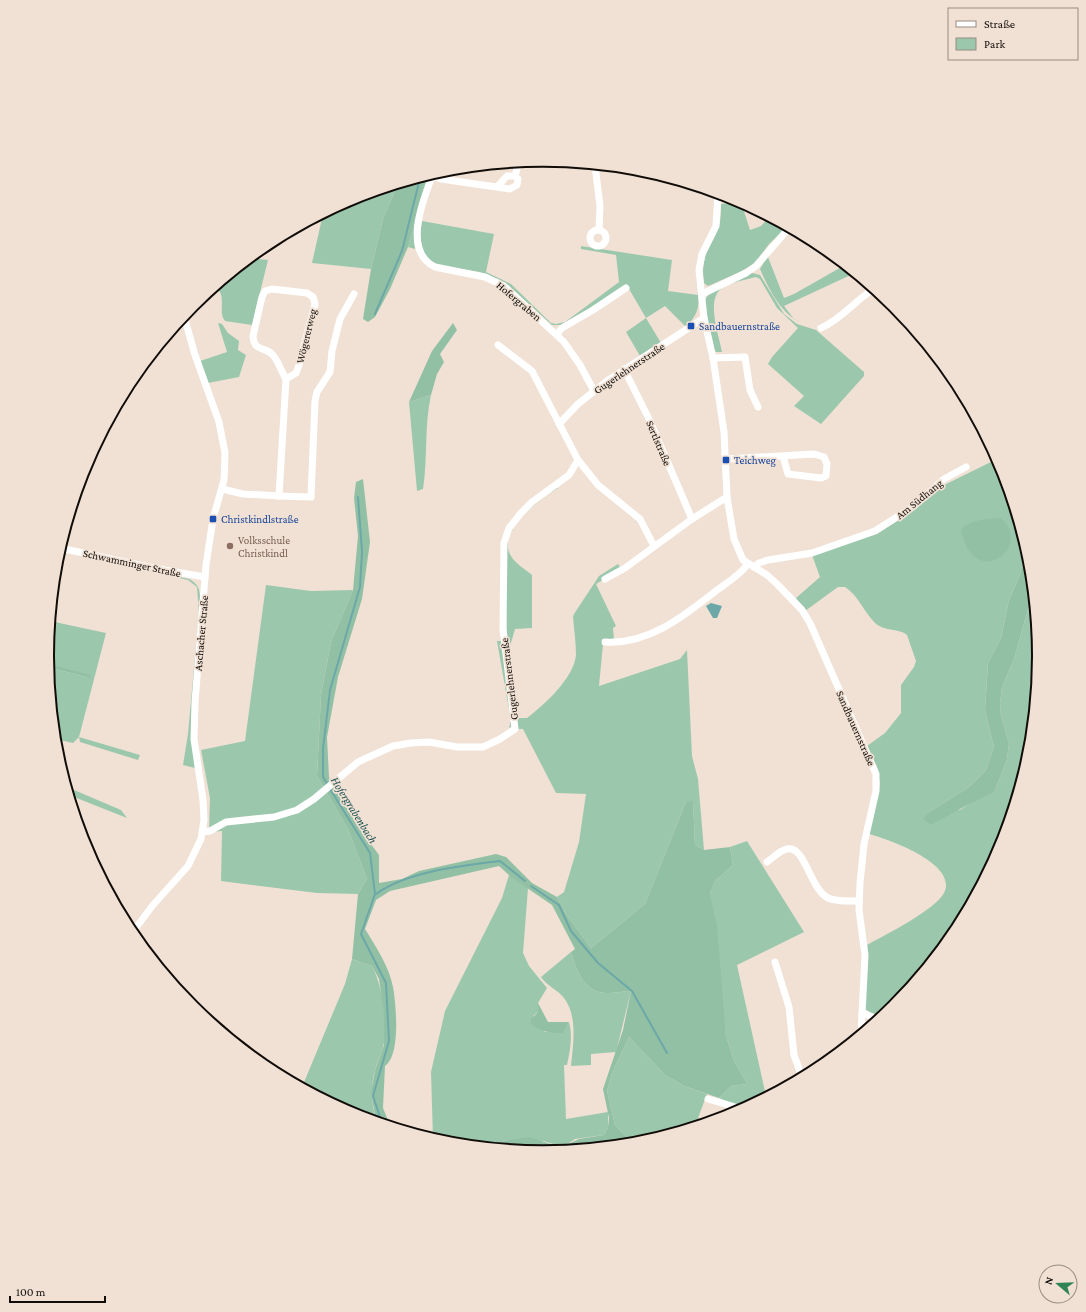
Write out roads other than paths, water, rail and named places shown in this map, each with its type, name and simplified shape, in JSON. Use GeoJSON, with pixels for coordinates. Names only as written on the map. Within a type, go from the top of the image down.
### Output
{"type":"FeatureCollection","features":[{"type":"Feature","properties":{"kind":"street","name":"Hofergraben"},"geometry":{"type":"LineString","coordinates":[[444,177],[497,187],[513,188],[518,182],[515,176],[517,168]]}},
{"type":"Feature","properties":{"kind":"street"},"geometry":{"type":"LineString","coordinates":[[596,170],[600,206],[599,230]]}},
{"type":"Feature","properties":{"kind":"street"},"geometry":{"type":"LineString","coordinates":[[497,187],[507,176],[515,176]]}},
{"type":"Feature","properties":{"kind":"street","name":"Hofergraben"},"geometry":{"type":"LineString","coordinates":[[431,180],[422,210],[417,238],[418,248],[425,260],[435,267],[473,274],[494,280],[504,286],[556,334],[573,353],[594,391]]}},
{"type":"Feature","properties":{"kind":"street","name":"Sandbauernstraße"},"geometry":{"type":"LineString","coordinates":[[718,199],[716,226],[700,261],[704,318],[713,358],[724,432],[727,497],[734,539],[739,554],[751,566],[777,584],[802,610],[810,623],[876,774],[876,792],[864,844],[859,901],[865,955],[861,1027]]}},
{"type":"Feature","properties":{"kind":"street"},"geometry":{"type":"LineString","coordinates":[[702,294],[746,273],[756,266],[786,232]]}},
{"type":"Feature","properties":{"kind":"street"},"geometry":{"type":"LineString","coordinates":[[556,334],[562,328],[594,310],[626,288]]}},
{"type":"Feature","properties":{"kind":"street","name":"Wögererweg"},"geometry":{"type":"LineString","coordinates":[[272,289],[307,293],[313,297],[315,304],[299,365],[296,372],[286,379],[273,355],[253,342],[262,297],[266,291],[272,289]]}},
{"type":"Feature","properties":{"kind":"street"},"geometry":{"type":"LineString","coordinates":[[822,328],[841,316],[869,292]]}},
{"type":"Feature","properties":{"kind":"street"},"geometry":{"type":"LineString","coordinates":[[222,489],[243,494],[311,497],[315,400],[317,392],[330,372],[332,351],[340,319],[354,294]]}},
{"type":"Feature","properties":{"kind":"street","name":"Gugerlehnerstraße"},"geometry":{"type":"LineString","coordinates":[[559,424],[573,408],[624,369],[704,318]]}},
{"type":"Feature","properties":{"kind":"street","name":"Aschacher Straße"},"geometry":{"type":"LineString","coordinates":[[136,928],[153,905],[188,866],[197,850],[202,832],[204,805],[197,766],[194,728],[205,577],[211,529],[222,489],[225,463],[222,432],[194,355],[186,322]]}},
{"type":"Feature","properties":{"kind":"street"},"geometry":{"type":"LineString","coordinates":[[498,345],[532,371],[578,460],[598,486],[640,519],[654,546]]}},
{"type":"Feature","properties":{"kind":"street"},"geometry":{"type":"LineString","coordinates":[[713,358],[744,357],[750,390],[758,407]]}},
{"type":"Feature","properties":{"kind":"street","name":"Sertlstraße"},"geometry":{"type":"LineString","coordinates":[[624,369],[649,419],[692,518]]}},
{"type":"Feature","properties":{"kind":"street"},"geometry":{"type":"LineString","coordinates":[[279,496],[286,379]]}},
{"type":"Feature","properties":{"kind":"street"},"geometry":{"type":"LineString","coordinates":[[726,459],[783,456],[820,455],[824,457],[828,473],[826,476],[821,478],[788,474],[783,456]]}},
{"type":"Feature","properties":{"kind":"street","name":"Gugerlehnerstraße"},"geometry":{"type":"LineString","coordinates":[[202,832],[210,832],[226,822],[274,816],[292,812],[305,806],[358,762],[374,753],[393,746],[429,742],[457,747],[483,747],[500,740],[515,729],[504,629],[503,568],[506,535],[521,513],[532,502],[568,475],[578,460]]}},
{"type":"Feature","properties":{"kind":"street","name":"Am Südhang"},"geometry":{"type":"LineString","coordinates":[[751,566],[768,560],[812,553],[875,531],[900,516],[944,479],[966,467]]}},
{"type":"Feature","properties":{"kind":"street"},"geometry":{"type":"LineString","coordinates":[[605,579],[625,568],[692,518],[727,497]]}},
{"type":"Feature","properties":{"kind":"street","name":"Schwamminger Straße"},"geometry":{"type":"LineString","coordinates":[[66,549],[153,568],[205,577]]}},
{"type":"Feature","properties":{"kind":"street"},"geometry":{"type":"LineString","coordinates":[[605,642],[617,643],[633,640],[666,627],[751,566]]}},
{"type":"Feature","properties":{"kind":"street"},"geometry":{"type":"LineString","coordinates":[[767,862],[782,851],[789,848],[796,849],[801,854],[814,884],[822,894],[836,900],[859,901]]}},
{"type":"Feature","properties":{"kind":"street"},"geometry":{"type":"LineString","coordinates":[[775,962],[789,1007],[794,1055],[800,1072]]}},
{"type":"Feature","properties":{"kind":"street"},"geometry":{"type":"LineString","coordinates":[[862,1013],[873,1017]]}},
{"type":"Feature","properties":{"kind":"street"},"geometry":{"type":"LineString","coordinates":[[708,1099],[732,1107]]}},
{"type":"Feature","properties":{"kind":"water"},"geometry":{"type":"Polygon","coordinates":[[[711,603],[722,606],[717,618],[713,618],[706,606],[711,603]]]}},
{"type":"Feature","properties":{"kind":"waterway","name":"Hofergrabenbach"},"geometry":{"type":"LineString","coordinates":[[375,314],[402,251],[419,183]]}},
{"type":"Feature","properties":{"kind":"waterway","name":"Hofergrabenbach"},"geometry":{"type":"LineString","coordinates":[[328,785],[323,777],[323,749],[330,690],[360,587],[362,552],[358,497]]}},
{"type":"Feature","properties":{"kind":"waterway","name":"Hofergrabenbach"},"geometry":{"type":"LineString","coordinates":[[330,789],[370,853],[375,894],[361,934],[386,983],[389,1041],[373,1096],[380,1117]]}},
{"type":"Feature","properties":{"kind":"waterway"},"geometry":{"type":"LineString","coordinates":[[376,894],[389,886],[419,875],[452,868],[500,861],[525,881]]}},
{"type":"Feature","properties":{"kind":"waterway"},"geometry":{"type":"LineString","coordinates":[[531,886],[559,905],[571,931],[598,963],[632,991],[667,1053]]}},
{"type":"Feature","properties":{"kind":"place","name":"Sandbauernstraße"},"geometry":{"type":"Point","coordinates":[691,326]}},
{"type":"Feature","properties":{"kind":"place","name":"Teichweg"},"geometry":{"type":"Point","coordinates":[726,460]}},
{"type":"Feature","properties":{"kind":"place","name":"Christkindlstraße"},"geometry":{"type":"Point","coordinates":[213,519]}},
{"type":"Feature","properties":{"kind":"place","name":"Volksschule Christkindl"},"geometry":{"type":"Point","coordinates":[230,546]}}]}
